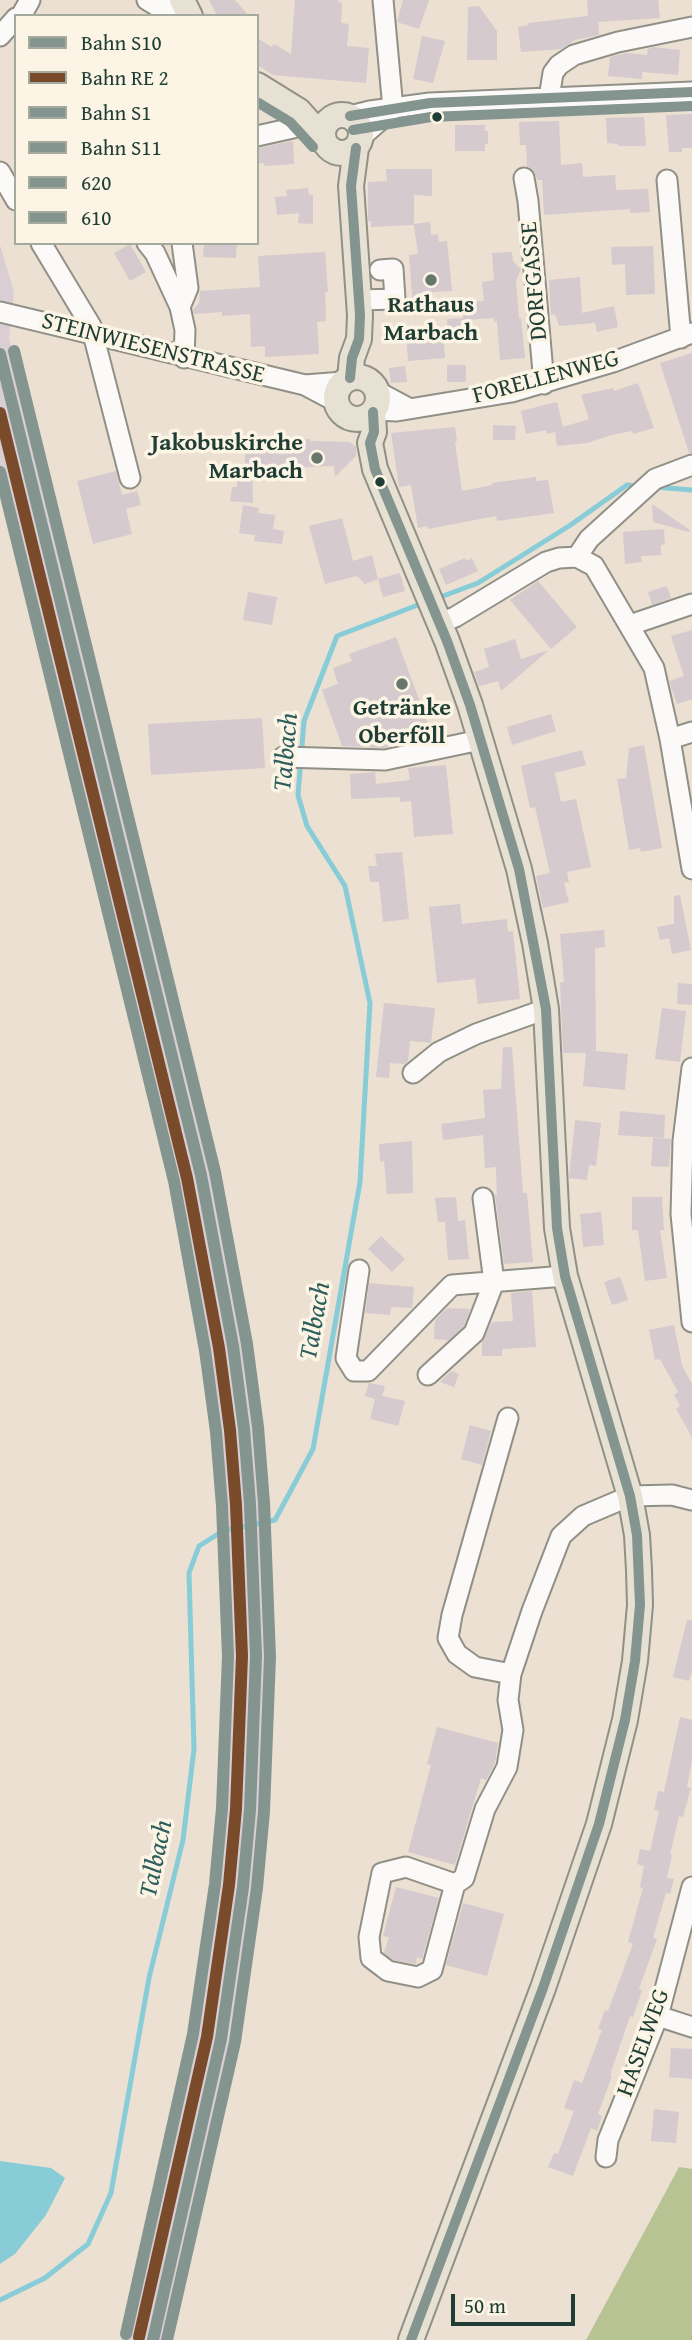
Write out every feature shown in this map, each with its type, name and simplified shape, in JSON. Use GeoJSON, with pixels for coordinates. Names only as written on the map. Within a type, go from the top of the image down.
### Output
{"type":"FeatureCollection","features":[{"type":"Feature","properties":{"kind":"main road"},"geometry":{"type":"LineString","coordinates":[[259,86],[343,135],[340,168],[351,186],[359,339],[367,359],[359,397],[375,469],[433,606],[480,740],[519,869],[546,1009],[557,1228],[565,1276],[630,1496],[637,1535],[640,1605],[635,1661],[625,1720],[599,1824],[543,1988],[411,2340]]}},
{"type":"Feature","properties":{"kind":"street"},"geometry":{"type":"LineString","coordinates":[[146,0],[160,8],[186,8]]}},
{"type":"Feature","properties":{"kind":"street"},"geometry":{"type":"LineString","coordinates":[[383,0],[393,108]]}},
{"type":"Feature","properties":{"kind":"street"},"geometry":{"type":"LineString","coordinates":[[0,36],[14,21]]}},
{"type":"Feature","properties":{"kind":"street"},"geometry":{"type":"LineString","coordinates":[[549,97],[554,73],[559,65],[574,55],[618,42],[692,27]]}},
{"type":"Feature","properties":{"kind":"street"},"geometry":{"type":"LineString","coordinates":[[343,135],[393,108],[430,103],[692,92]]}},
{"type":"Feature","properties":{"kind":"street"},"geometry":{"type":"LineString","coordinates":[[259,136],[293,128],[299,111]]}},
{"type":"Feature","properties":{"kind":"street"},"geometry":{"type":"LineString","coordinates":[[0,172],[14,196]]}},
{"type":"Feature","properties":{"kind":"street","name":"DORFGASSE"},"geometry":{"type":"LineString","coordinates":[[524,178],[544,384]]}},
{"type":"Feature","properties":{"kind":"street","name":"FORELLENWEG"},"geometry":{"type":"LineString","coordinates":[[359,397],[397,411],[447,403],[544,384],[686,335],[667,180]]}},
{"type":"Feature","properties":{"kind":"street"},"geometry":{"type":"LineString","coordinates":[[42,245],[86,318],[93,335],[130,478]]}},
{"type":"Feature","properties":{"kind":"street"},"geometry":{"type":"LineString","coordinates":[[151,245],[180,307],[185,330],[184,358]]}},
{"type":"Feature","properties":{"kind":"street"},"geometry":{"type":"LineString","coordinates":[[180,307],[188,288],[182,245]]}},
{"type":"Feature","properties":{"kind":"street"},"geometry":{"type":"LineString","coordinates":[[359,300],[390,304],[395,299],[393,269],[380,270]]}},
{"type":"Feature","properties":{"kind":"street","name":"STEINWIESENSTRASSE"},"geometry":{"type":"LineString","coordinates":[[0,312],[184,358],[359,397]]}},
{"type":"Feature","properties":{"kind":"street"},"geometry":{"type":"LineString","coordinates":[[577,557],[589,539],[654,479],[692,465]]}},
{"type":"Feature","properties":{"kind":"street"},"geometry":{"type":"LineString","coordinates":[[433,606],[454,617],[546,562],[559,558],[577,557],[594,566],[654,668],[688,820],[692,869]]}},
{"type":"Feature","properties":{"kind":"street"},"geometry":{"type":"LineString","coordinates":[[630,625],[692,604]]}},
{"type":"Feature","properties":{"kind":"street"},"geometry":{"type":"LineString","coordinates":[[670,739],[692,732]]}},
{"type":"Feature","properties":{"kind":"street"},"geometry":{"type":"LineString","coordinates":[[287,757],[385,760],[480,740]]}},
{"type":"Feature","properties":{"kind":"street"},"geometry":{"type":"LineString","coordinates":[[414,1073],[439,1052],[476,1034],[546,1009]]}},
{"type":"Feature","properties":{"kind":"street"},"geometry":{"type":"LineString","coordinates":[[692,1069],[683,1141],[687,1189],[681,1214],[692,1322]]}},
{"type":"Feature","properties":{"kind":"street"},"geometry":{"type":"LineString","coordinates":[[428,1375],[474,1333],[494,1282],[483,1198]]}},
{"type":"Feature","properties":{"kind":"street"},"geometry":{"type":"LineString","coordinates":[[359,1270],[346,1358],[354,1371],[368,1371],[452,1285],[565,1276]]}},
{"type":"Feature","properties":{"kind":"street"},"geometry":{"type":"LineString","coordinates":[[508,1418],[452,1615],[448,1638],[457,1654],[475,1667],[511,1674]]}},
{"type":"Feature","properties":{"kind":"street"},"geometry":{"type":"LineString","coordinates":[[455,1884],[406,1867],[382,1872],[369,1937],[371,1958],[388,1971],[418,1977],[432,1970],[455,1884],[464,1878],[485,1810],[508,1768],[513,1730],[508,1700],[511,1674],[561,1536],[583,1516],[630,1496],[672,1495],[692,1500]]}},
{"type":"Feature","properties":{"kind":"street","name":"HASELWEG"},"geometry":{"type":"LineString","coordinates":[[606,2157],[608,2140],[657,2016],[692,1887]]}},
{"type":"Feature","properties":{"kind":"street"},"geometry":{"type":"LineString","coordinates":[[657,2016],[692,2027]]}},
{"type":"Feature","properties":{"kind":"shaded area"},"geometry":{"type":"Polygon","coordinates":[[[0,245],[14,292],[9,339],[134,818],[214,1170],[262,1462],[268,1569],[269,1710],[262,1835],[249,1977],[227,2089],[166,2340],[121,2340],[186,2077],[213,1900],[228,1708],[222,1482],[166,1168],[91,828],[24,584],[0,479],[0,245]]]}},
{"type":"Feature","properties":{"kind":"green space"},"geometry":{"type":"Polygon","coordinates":[[[679,2167],[692,2169],[692,2340],[586,2340],[679,2167]]]}},
{"type":"Feature","properties":{"kind":"water"},"geometry":{"type":"Polygon","coordinates":[[[0,2161],[51,2168],[65,2178],[46,2215],[15,2254],[0,2264],[0,2161]]]}},
{"type":"Feature","properties":{"kind":"building"},"geometry":{"type":"Polygon","coordinates":[[[209,0],[235,0],[247,14],[216,14],[209,0]]]}},
{"type":"Feature","properties":{"kind":"building"},"geometry":{"type":"Polygon","coordinates":[[[295,0],[338,0],[342,3],[341,23],[349,24],[347,46],[369,48],[366,83],[273,75],[259,66],[259,39],[291,54],[295,0]]]}},
{"type":"Feature","properties":{"kind":"building"},"geometry":{"type":"Polygon","coordinates":[[[403,0],[429,0],[419,29],[397,22],[403,0]]]}},
{"type":"Feature","properties":{"kind":"building"},"geometry":{"type":"Polygon","coordinates":[[[587,0],[658,0],[660,18],[598,22],[599,35],[575,40],[561,49],[521,52],[518,27],[529,25],[528,23],[588,16],[587,0]]]}},
{"type":"Feature","properties":{"kind":"building"},"geometry":{"type":"Polygon","coordinates":[[[479,6],[497,31],[497,60],[467,60],[468,7],[479,6]]]}},
{"type":"Feature","properties":{"kind":"building"},"geometry":{"type":"Polygon","coordinates":[[[422,36],[445,41],[433,83],[413,79],[422,36]]]}},
{"type":"Feature","properties":{"kind":"building"},"geometry":{"type":"Polygon","coordinates":[[[653,47],[680,50],[678,75],[642,72],[642,79],[608,76],[610,57],[626,53],[647,55],[648,49],[653,47]]]}},
{"type":"Feature","properties":{"kind":"building"},"geometry":{"type":"Polygon","coordinates":[[[692,114],[692,148],[682,148],[682,152],[669,152],[666,115],[692,114]]]}},
{"type":"Feature","properties":{"kind":"building"},"geometry":{"type":"Polygon","coordinates":[[[644,117],[646,146],[618,146],[607,143],[606,118],[644,117]]]}},
{"type":"Feature","properties":{"kind":"building"},"geometry":{"type":"Polygon","coordinates":[[[559,121],[561,165],[582,163],[583,177],[615,175],[616,190],[648,189],[650,212],[630,213],[630,209],[544,215],[542,180],[537,180],[534,171],[527,166],[526,145],[520,145],[519,122],[559,121]]]}},
{"type":"Feature","properties":{"kind":"building"},"geometry":{"type":"Polygon","coordinates":[[[455,125],[485,125],[488,144],[485,144],[485,151],[455,151],[455,125]]]}},
{"type":"Feature","properties":{"kind":"building"},"geometry":{"type":"Polygon","coordinates":[[[293,141],[294,164],[264,166],[264,163],[259,163],[259,148],[293,141]]]}},
{"type":"Feature","properties":{"kind":"building"},"geometry":{"type":"Polygon","coordinates":[[[386,169],[432,169],[432,196],[414,195],[414,224],[430,222],[431,235],[438,234],[439,242],[447,241],[452,291],[431,292],[432,305],[413,307],[409,255],[418,254],[414,225],[371,227],[371,221],[368,221],[368,182],[387,181],[386,169]]]}},
{"type":"Feature","properties":{"kind":"building"},"geometry":{"type":"Polygon","coordinates":[[[308,188],[309,195],[313,194],[313,224],[298,223],[299,213],[277,215],[275,197],[287,196],[286,190],[308,188]]]}},
{"type":"Feature","properties":{"kind":"building"},"geometry":{"type":"Polygon","coordinates":[[[131,245],[146,272],[130,281],[114,253],[131,245]]]}},
{"type":"Feature","properties":{"kind":"building"},"geometry":{"type":"Polygon","coordinates":[[[204,245],[237,245],[236,258],[203,257],[204,245]]]}},
{"type":"Feature","properties":{"kind":"building"},"geometry":{"type":"Polygon","coordinates":[[[653,246],[655,294],[626,295],[625,264],[612,265],[611,247],[653,246]]]}},
{"type":"Feature","properties":{"kind":"building"},"geometry":{"type":"Polygon","coordinates":[[[325,252],[328,292],[325,292],[326,321],[317,322],[319,354],[265,357],[265,346],[251,347],[250,314],[194,314],[193,309],[199,303],[200,291],[260,287],[258,256],[325,252]]]}},
{"type":"Feature","properties":{"kind":"building"},"geometry":{"type":"Polygon","coordinates":[[[512,252],[513,261],[521,269],[516,281],[525,358],[500,360],[497,321],[494,322],[494,318],[463,320],[465,338],[448,340],[447,319],[463,318],[462,302],[484,301],[482,282],[494,280],[492,253],[512,252]]]}},
{"type":"Feature","properties":{"kind":"building"},"geometry":{"type":"Polygon","coordinates":[[[580,277],[582,313],[614,306],[618,327],[597,332],[595,323],[559,326],[555,314],[551,315],[549,280],[580,277]]]}},
{"type":"Feature","properties":{"kind":"building"},"geometry":{"type":"Polygon","coordinates":[[[443,330],[445,358],[408,361],[406,333],[443,330]]]}},
{"type":"Feature","properties":{"kind":"building"},"geometry":{"type":"Polygon","coordinates":[[[692,353],[692,453],[689,453],[660,363],[692,353]]]}},
{"type":"Feature","properties":{"kind":"building"},"geometry":{"type":"Polygon","coordinates":[[[447,365],[466,365],[466,382],[447,382],[447,365]]]}},
{"type":"Feature","properties":{"kind":"building"},"geometry":{"type":"Polygon","coordinates":[[[405,366],[407,382],[391,383],[389,368],[405,366]]]}},
{"type":"Feature","properties":{"kind":"building"},"geometry":{"type":"Polygon","coordinates":[[[638,383],[654,428],[633,434],[632,431],[612,435],[587,443],[557,446],[555,432],[547,434],[546,430],[526,434],[521,411],[557,402],[563,427],[589,419],[581,395],[613,388],[614,391],[638,383]]]}},
{"type":"Feature","properties":{"kind":"building"},"geometry":{"type":"Polygon","coordinates":[[[493,425],[516,426],[515,440],[493,440],[493,425]]]}},
{"type":"Feature","properties":{"kind":"building"},"geometry":{"type":"Polygon","coordinates":[[[455,427],[462,491],[492,483],[536,477],[536,481],[548,480],[554,513],[497,521],[496,516],[428,529],[427,526],[418,528],[411,485],[399,487],[391,433],[455,427]]]}},
{"type":"Feature","properties":{"kind":"building"},"geometry":{"type":"Polygon","coordinates":[[[310,439],[350,442],[356,447],[356,456],[335,477],[334,466],[252,469],[253,503],[230,501],[232,487],[237,487],[237,469],[245,469],[245,440],[310,439]]]}},
{"type":"Feature","properties":{"kind":"building"},"geometry":{"type":"Polygon","coordinates":[[[116,471],[122,495],[137,491],[141,505],[126,509],[132,534],[93,544],[77,481],[116,471]]]}},
{"type":"Feature","properties":{"kind":"building"},"geometry":{"type":"Polygon","coordinates":[[[652,504],[690,530],[689,532],[653,522],[652,504]]]}},
{"type":"Feature","properties":{"kind":"building"},"geometry":{"type":"Polygon","coordinates":[[[243,505],[259,508],[258,513],[275,515],[273,529],[284,531],[282,544],[254,541],[255,535],[239,533],[243,505]]]}},
{"type":"Feature","properties":{"kind":"building"},"geometry":{"type":"Polygon","coordinates":[[[342,518],[353,561],[372,555],[378,579],[365,584],[357,576],[325,584],[309,526],[342,518]]]}},
{"type":"Feature","properties":{"kind":"building"},"geometry":{"type":"Polygon","coordinates":[[[664,529],[665,544],[661,545],[661,555],[641,556],[642,562],[625,564],[623,532],[664,529]]]}},
{"type":"Feature","properties":{"kind":"building"},"geometry":{"type":"Polygon","coordinates":[[[465,558],[466,561],[472,558],[478,571],[446,585],[439,569],[465,558]]]}},
{"type":"Feature","properties":{"kind":"building"},"geometry":{"type":"Polygon","coordinates":[[[400,573],[405,591],[383,597],[378,579],[400,573]]]}},
{"type":"Feature","properties":{"kind":"building"},"geometry":{"type":"Polygon","coordinates":[[[538,581],[577,627],[551,649],[510,600],[538,581]]]}},
{"type":"Feature","properties":{"kind":"building"},"geometry":{"type":"Polygon","coordinates":[[[667,586],[671,598],[652,605],[648,592],[667,586]]]}},
{"type":"Feature","properties":{"kind":"building"},"geometry":{"type":"Polygon","coordinates":[[[248,592],[277,597],[272,625],[243,620],[248,592]]]}},
{"type":"Feature","properties":{"kind":"building"},"geometry":{"type":"Polygon","coordinates":[[[692,630],[692,699],[677,704],[669,681],[684,676],[671,636],[692,630]]]}},
{"type":"Feature","properties":{"kind":"building"},"geometry":{"type":"Polygon","coordinates":[[[396,637],[431,732],[384,748],[342,746],[322,690],[338,684],[333,668],[352,661],[349,654],[396,637]]]}},
{"type":"Feature","properties":{"kind":"building"},"geometry":{"type":"Polygon","coordinates":[[[515,639],[521,659],[549,650],[501,691],[498,681],[479,686],[474,672],[489,667],[484,649],[515,639]]]}},
{"type":"Feature","properties":{"kind":"building"},"geometry":{"type":"Polygon","coordinates":[[[551,714],[556,731],[512,745],[507,727],[551,714]]]}},
{"type":"Feature","properties":{"kind":"building"},"geometry":{"type":"Polygon","coordinates":[[[262,718],[265,768],[151,775],[148,724],[262,718]]]}},
{"type":"Feature","properties":{"kind":"building"},"geometry":{"type":"Polygon","coordinates":[[[644,745],[662,848],[641,852],[640,848],[629,850],[617,779],[626,778],[629,748],[644,745]]]}},
{"type":"Feature","properties":{"kind":"building"},"geometry":{"type":"Polygon","coordinates":[[[582,750],[586,765],[555,773],[561,802],[576,799],[591,867],[567,872],[569,882],[564,883],[569,902],[543,908],[536,876],[550,873],[535,807],[530,808],[521,766],[582,750]]]}},
{"type":"Feature","properties":{"kind":"building"},"geometry":{"type":"Polygon","coordinates":[[[446,765],[453,834],[414,837],[411,801],[400,802],[400,797],[351,799],[350,774],[375,772],[376,784],[410,780],[408,768],[446,765]]]}},
{"type":"Feature","properties":{"kind":"building"},"geometry":{"type":"Polygon","coordinates":[[[402,852],[409,919],[383,922],[379,882],[370,882],[368,866],[377,866],[375,854],[402,852]]]}},
{"type":"Feature","properties":{"kind":"building"},"geometry":{"type":"Polygon","coordinates":[[[680,895],[691,950],[672,954],[669,938],[660,940],[657,927],[674,924],[674,896],[680,895]]]}},
{"type":"Feature","properties":{"kind":"building"},"geometry":{"type":"Polygon","coordinates":[[[460,904],[462,924],[507,919],[508,932],[513,931],[520,999],[478,1004],[475,979],[437,983],[429,907],[460,904]]]}},
{"type":"Feature","properties":{"kind":"building"},"geometry":{"type":"Polygon","coordinates":[[[604,930],[605,947],[595,948],[596,1051],[628,1054],[625,1090],[583,1086],[586,1053],[563,1053],[560,982],[564,982],[560,934],[604,930]]]}},
{"type":"Feature","properties":{"kind":"building"},"geometry":{"type":"Polygon","coordinates":[[[678,983],[692,984],[692,1005],[677,1004],[678,983]]]}},
{"type":"Feature","properties":{"kind":"building"},"geometry":{"type":"Polygon","coordinates":[[[384,1003],[435,1008],[431,1043],[410,1041],[408,1061],[405,1064],[390,1063],[389,1078],[376,1077],[384,1003]]]}},
{"type":"Feature","properties":{"kind":"building"},"geometry":{"type":"Polygon","coordinates":[[[662,1008],[686,1011],[680,1062],[655,1059],[662,1008]]]}},
{"type":"Feature","properties":{"kind":"building"},"geometry":{"type":"Polygon","coordinates":[[[503,1047],[512,1047],[523,1193],[527,1193],[533,1262],[504,1264],[495,1195],[496,1167],[485,1168],[483,1135],[443,1140],[441,1124],[485,1118],[483,1090],[501,1089],[503,1047]]]}},
{"type":"Feature","properties":{"kind":"building"},"geometry":{"type":"Polygon","coordinates":[[[620,1111],[665,1115],[664,1138],[618,1135],[620,1111]]]}},
{"type":"Feature","properties":{"kind":"building"},"geometry":{"type":"Polygon","coordinates":[[[575,1120],[601,1123],[596,1166],[589,1165],[587,1180],[569,1178],[575,1120]]]}},
{"type":"Feature","properties":{"kind":"building"},"geometry":{"type":"Polygon","coordinates":[[[653,1138],[671,1139],[669,1167],[651,1166],[653,1138]]]}},
{"type":"Feature","properties":{"kind":"building"},"geometry":{"type":"Polygon","coordinates":[[[412,1141],[413,1193],[387,1194],[384,1161],[380,1162],[379,1144],[412,1141]]]}},
{"type":"Feature","properties":{"kind":"building"},"geometry":{"type":"Polygon","coordinates":[[[456,1197],[458,1221],[465,1220],[469,1259],[448,1260],[445,1222],[438,1222],[435,1198],[456,1197]]]}},
{"type":"Feature","properties":{"kind":"building"},"geometry":{"type":"Polygon","coordinates":[[[632,1197],[662,1197],[664,1230],[660,1230],[667,1278],[645,1281],[638,1230],[632,1230],[632,1197]]]}},
{"type":"Feature","properties":{"kind":"building"},"geometry":{"type":"Polygon","coordinates":[[[601,1212],[604,1245],[583,1247],[580,1214],[601,1212]]]}},
{"type":"Feature","properties":{"kind":"building"},"geometry":{"type":"Polygon","coordinates":[[[381,1236],[405,1259],[392,1272],[368,1249],[381,1236]]]}},
{"type":"Feature","properties":{"kind":"building"},"geometry":{"type":"Polygon","coordinates":[[[620,1277],[628,1300],[612,1305],[604,1282],[620,1277]]]}},
{"type":"Feature","properties":{"kind":"building"},"geometry":{"type":"Polygon","coordinates":[[[369,1283],[414,1287],[412,1308],[391,1307],[390,1315],[365,1313],[369,1283]]]}},
{"type":"Feature","properties":{"kind":"building"},"geometry":{"type":"Polygon","coordinates":[[[532,1291],[536,1347],[502,1349],[502,1356],[482,1356],[482,1342],[492,1322],[513,1321],[511,1293],[532,1291]]]}},
{"type":"Feature","properties":{"kind":"building"},"geometry":{"type":"Polygon","coordinates":[[[447,1308],[470,1309],[464,1326],[449,1340],[434,1339],[435,1320],[447,1308]]]}},
{"type":"Feature","properties":{"kind":"building"},"geometry":{"type":"Polygon","coordinates":[[[674,1325],[682,1365],[692,1384],[692,1437],[676,1409],[680,1406],[674,1395],[678,1392],[660,1359],[655,1360],[649,1330],[674,1325]]]}},
{"type":"Feature","properties":{"kind":"building"},"geometry":{"type":"Polygon","coordinates":[[[451,1371],[459,1374],[454,1387],[440,1382],[451,1371]]]}},
{"type":"Feature","properties":{"kind":"building"},"geometry":{"type":"Polygon","coordinates":[[[369,1383],[385,1386],[382,1396],[405,1401],[398,1426],[370,1419],[375,1399],[365,1396],[369,1383]]]}},
{"type":"Feature","properties":{"kind":"building"},"geometry":{"type":"Polygon","coordinates":[[[470,1425],[491,1431],[482,1465],[461,1459],[470,1425]]]}},
{"type":"Feature","properties":{"kind":"building"},"geometry":{"type":"Polygon","coordinates":[[[687,1620],[692,1620],[692,1671],[689,1681],[673,1677],[687,1620]]]}},
{"type":"Feature","properties":{"kind":"building"},"geometry":{"type":"Polygon","coordinates":[[[680,1717],[692,1720],[692,1761],[687,1787],[691,1788],[683,1817],[679,1816],[670,1855],[667,1878],[674,1879],[670,1894],[666,1893],[653,1938],[657,1939],[639,1989],[642,1991],[633,2017],[630,2016],[598,2114],[602,2116],[597,2131],[591,2128],[573,2176],[548,2167],[554,2153],[558,2154],[574,2111],[564,2108],[574,2080],[582,2083],[602,2030],[598,2029],[605,2010],[608,2011],[633,1944],[628,1942],[643,1888],[640,1887],[644,1866],[637,1864],[640,1849],[650,1851],[659,1811],[654,1810],[658,1791],[664,1792],[680,1717]]]}},
{"type":"Feature","properties":{"kind":"building"},"geometry":{"type":"Polygon","coordinates":[[[437,1727],[498,1743],[495,1763],[486,1780],[481,1778],[455,1865],[408,1852],[431,1765],[427,1764],[437,1727]]]}},
{"type":"Feature","properties":{"kind":"building"},"geometry":{"type":"Polygon","coordinates":[[[396,1887],[439,1898],[422,1959],[417,1957],[416,1964],[393,1960],[384,1953],[389,1937],[383,1936],[396,1887]]]}},
{"type":"Feature","properties":{"kind":"building"},"geometry":{"type":"Polygon","coordinates":[[[463,1903],[504,1914],[487,1976],[446,1965],[463,1903]]]}},
{"type":"Feature","properties":{"kind":"building"},"geometry":{"type":"Polygon","coordinates":[[[671,2048],[692,2049],[692,2079],[669,2077],[671,2048]]]}},
{"type":"Feature","properties":{"kind":"building"},"geometry":{"type":"Polygon","coordinates":[[[654,2109],[679,2112],[676,2143],[651,2141],[654,2109]]]}},
{"type":"Feature","properties":{"kind":"waterway","name":"Talbach"},"geometry":{"type":"LineString","coordinates":[[435,599],[478,583],[569,526],[627,485],[638,486]]}},
{"type":"Feature","properties":{"kind":"waterway","name":"Talbach"},"geometry":{"type":"LineString","coordinates":[[655,487],[692,490]]}},
{"type":"Feature","properties":{"kind":"waterway","name":"Talbach"},"geometry":{"type":"LineString","coordinates":[[0,2300],[45,2278],[88,2244],[111,2193],[149,1978],[183,1840],[194,1749],[189,1573],[199,1546],[223,1531],[275,1520],[313,1449],[360,1182],[370,1003],[345,886],[307,826],[298,795],[304,721],[337,636],[423,603]]}},
{"type":"Feature","properties":{"kind":"rail line","name":"S1"},"geometry":{"type":"LineString","coordinates":[[14,351],[215,1172],[247,1344],[258,1427],[264,1503],[270,1657],[264,1811],[257,1888],[235,2042],[167,2340]]}},
{"type":"Feature","properties":{"kind":"rail line","name":"S10"},"geometry":{"type":"LineString","coordinates":[[0,354],[201,1175],[233,1346],[250,1504],[256,1656],[250,1810],[243,1887],[221,2039],[153,2340]]}},
{"type":"Feature","properties":{"kind":"rail line","name":"S11"},"geometry":{"type":"LineString","coordinates":[[0,472],[174,1181],[205,1350],[222,1506],[228,1656],[222,1808],[215,1884],[193,2034],[126,2334]]}},
{"type":"Feature","properties":{"kind":"transit line","name":"620"},"geometry":{"type":"LineString","coordinates":[[350,116],[430,103],[692,92]]}},
{"type":"Feature","properties":{"kind":"transit line","name":"610"},"geometry":{"type":"LineString","coordinates":[[259,103],[290,122],[313,147]]}},
{"type":"Feature","properties":{"kind":"transit line","name":"610"},"geometry":{"type":"LineString","coordinates":[[353,130],[431,117],[692,106]]}},
{"type":"Feature","properties":{"kind":"transit line","name":"620"},"geometry":{"type":"LineString","coordinates":[[350,378],[352,358],[359,339],[360,315],[351,186],[356,148]]}},
{"type":"Feature","properties":{"kind":"transit line","name":"620"},"geometry":{"type":"LineString","coordinates":[[373,412],[374,432],[370,443],[375,469],[447,641],[470,705],[519,869],[546,1009],[557,1228],[565,1276],[630,1496],[637,1535],[640,1605],[635,1661],[625,1720],[599,1824],[543,1988],[411,2340]]}},
{"type":"Feature","properties":{"kind":"transit line"},"geometry":{"type":"LineString","coordinates":[[0,413],[187,1178],[219,1348],[230,1430],[236,1505],[242,1656],[236,1809],[229,1885],[207,2037],[139,2337]]}},
{"type":"Feature","properties":{"kind":"place","name":"Rathaus Marbach"},"geometry":{"type":"Point","coordinates":[431,280]}},
{"type":"Feature","properties":{"kind":"place","name":"Jakobuskirche Marbach"},"geometry":{"type":"Point","coordinates":[317,458]}},
{"type":"Feature","properties":{"kind":"place","name":"Getränke Oberföll"},"geometry":{"type":"Point","coordinates":[402,684]}}]}
